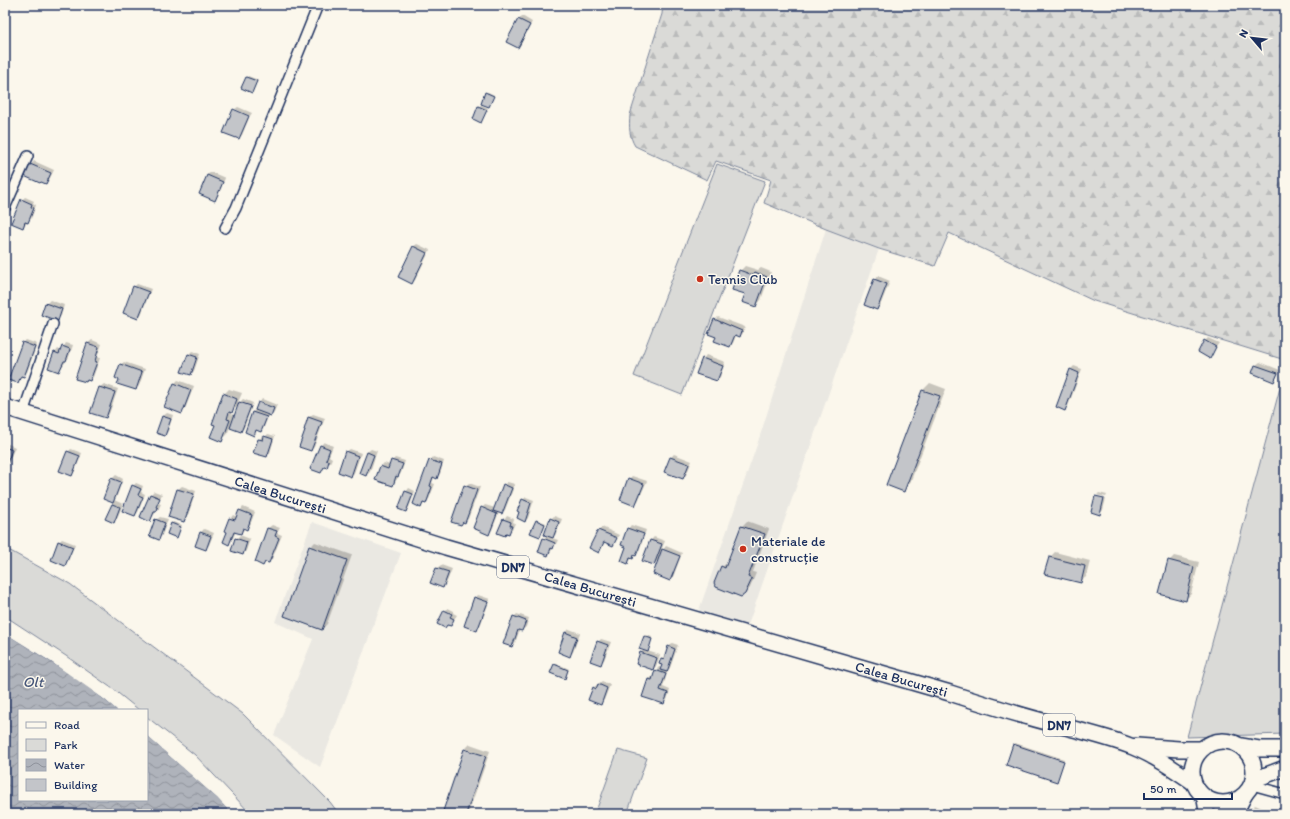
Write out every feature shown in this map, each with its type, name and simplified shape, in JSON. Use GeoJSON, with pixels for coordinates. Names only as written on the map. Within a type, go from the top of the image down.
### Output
{"type":"FeatureCollection","features":[{"type":"Feature","properties":{"kind":"highway","name":"Calea București"},"geometry":{"type":"LineString","coordinates":[[5,407],[446,547],[950,693],[1024,716],[1095,734],[1132,747],[1166,764],[1193,782],[1204,797]]}},
{"type":"Feature","properties":{"kind":"highway","name":"Calea București"},"geometry":{"type":"LineString","coordinates":[[1132,747],[1139,745],[1179,749],[1201,749],[1212,743],[1224,740],[1241,746]]}},
{"type":"Feature","properties":{"kind":"highway","name":"DN7"},"geometry":{"type":"LineString","coordinates":[[1241,746],[1259,749],[1285,749]]}},
{"type":"Feature","properties":{"kind":"highway"},"geometry":{"type":"LineString","coordinates":[[1241,746],[1252,758],[1254,767],[1250,786]]}},
{"type":"Feature","properties":{"kind":"highway"},"geometry":{"type":"LineString","coordinates":[[1193,782],[1193,764],[1201,749]]}},
{"type":"Feature","properties":{"kind":"highway"},"geometry":{"type":"LineString","coordinates":[[1204,797],[1221,803],[1231,802],[1239,799],[1250,786],[1285,768]]}},
{"type":"Feature","properties":{"kind":"main road"},"geometry":{"type":"LineString","coordinates":[[1235,814],[1250,786]]}},
{"type":"Feature","properties":{"kind":"main road"},"geometry":{"type":"LineString","coordinates":[[1204,797],[1207,814]]}},
{"type":"Feature","properties":{"kind":"street"},"geometry":{"type":"LineString","coordinates":[[225,228],[236,208],[318,5]]}},
{"type":"Feature","properties":{"kind":"street"},"geometry":{"type":"LineString","coordinates":[[5,208],[28,156]]}},
{"type":"Feature","properties":{"kind":"street"},"geometry":{"type":"LineString","coordinates":[[22,413],[53,324]]}},
{"type":"Feature","properties":{"kind":"street"},"geometry":{"type":"LineString","coordinates":[[1250,786],[1285,794]]}},
{"type":"Feature","properties":{"kind":"shaded area"},"geometry":{"type":"Polygon","coordinates":[[[826,229],[879,249],[747,628],[698,613],[757,445],[826,229]]]}},
{"type":"Feature","properties":{"kind":"shaded area"},"geometry":{"type":"Polygon","coordinates":[[[312,522],[401,553],[320,767],[274,735],[313,639],[275,622],[312,522]]]}},
{"type":"Feature","properties":{"kind":"green space"},"geometry":{"type":"Polygon","coordinates":[[[663,5],[1285,5],[1285,360],[1094,301],[949,233],[935,266],[879,249],[764,203],[771,180],[716,161],[707,180],[635,146],[630,131],[630,115],[662,14],[663,5]]]}},
{"type":"Feature","properties":{"kind":"green space","name":"Tennis Club"},"geometry":{"type":"Polygon","coordinates":[[[717,164],[765,181],[682,395],[634,376],[717,164]]]}},
{"type":"Feature","properties":{"kind":"green space"},"geometry":{"type":"Polygon","coordinates":[[[1285,369],[1285,734],[1187,737],[1285,369]]]}},
{"type":"Feature","properties":{"kind":"green space"},"geometry":{"type":"Polygon","coordinates":[[[5,548],[70,584],[243,714],[330,802],[339,814],[251,814],[195,755],[148,718],[148,709],[138,709],[113,689],[66,656],[5,616],[5,548]]]}},
{"type":"Feature","properties":{"kind":"green space"},"geometry":{"type":"Polygon","coordinates":[[[618,750],[647,758],[627,814],[595,814],[618,750]]]}},
{"type":"Feature","properties":{"kind":"water","name":"Olt"},"geometry":{"type":"Polygon","coordinates":[[[5,633],[77,679],[116,709],[18,709],[18,801],[148,801],[148,737],[217,798],[232,814],[5,814],[5,633]]]}},
{"type":"Feature","properties":{"kind":"pier"},"geometry":{"type":"Polygon","coordinates":[[[5,631],[51,659],[105,697],[118,709],[116,709],[50,661],[5,633],[5,631]]]}},
{"type":"Feature","properties":{"kind":"pier"},"geometry":{"type":"Polygon","coordinates":[[[148,735],[218,797],[234,814],[232,814],[217,798],[148,737],[148,735]]]}},
{"type":"Feature","properties":{"kind":"building"},"geometry":{"type":"Polygon","coordinates":[[[518,19],[530,25],[518,48],[506,42],[518,19]]]}},
{"type":"Feature","properties":{"kind":"building"},"geometry":{"type":"Polygon","coordinates":[[[246,77],[257,81],[252,93],[241,88],[246,77]]]}},
{"type":"Feature","properties":{"kind":"building"},"geometry":{"type":"Polygon","coordinates":[[[485,92],[494,96],[489,107],[481,104],[485,92]]]}},
{"type":"Feature","properties":{"kind":"building"},"geometry":{"type":"Polygon","coordinates":[[[478,106],[487,110],[481,123],[473,119],[478,106]]]}},
{"type":"Feature","properties":{"kind":"building"},"geometry":{"type":"Polygon","coordinates":[[[233,109],[249,116],[239,139],[223,133],[233,109]]]}},
{"type":"Feature","properties":{"kind":"building"},"geometry":{"type":"Polygon","coordinates":[[[30,164],[51,173],[46,184],[24,176],[30,164]]]}},
{"type":"Feature","properties":{"kind":"building"},"geometry":{"type":"Polygon","coordinates":[[[207,175],[223,182],[215,201],[199,194],[207,175]]]}},
{"type":"Feature","properties":{"kind":"building"},"geometry":{"type":"Polygon","coordinates":[[[21,199],[32,204],[31,207],[34,208],[28,223],[25,222],[23,228],[11,223],[21,199]]]}},
{"type":"Feature","properties":{"kind":"building"},"geometry":{"type":"Polygon","coordinates":[[[413,246],[427,253],[412,284],[398,277],[413,246]]]}},
{"type":"Feature","properties":{"kind":"building"},"geometry":{"type":"Polygon","coordinates":[[[739,270],[753,275],[755,272],[767,277],[756,307],[742,302],[745,294],[732,290],[739,270]]]}},
{"type":"Feature","properties":{"kind":"building"},"geometry":{"type":"Polygon","coordinates":[[[874,279],[887,284],[877,310],[864,305],[874,279]]]}},
{"type":"Feature","properties":{"kind":"building"},"geometry":{"type":"Polygon","coordinates":[[[133,286],[149,292],[138,319],[123,313],[133,286]]]}},
{"type":"Feature","properties":{"kind":"building"},"geometry":{"type":"Polygon","coordinates":[[[45,303],[62,309],[58,321],[41,315],[45,303]]]}},
{"type":"Feature","properties":{"kind":"building"},"geometry":{"type":"Polygon","coordinates":[[[714,319],[742,331],[740,337],[735,335],[730,347],[714,341],[716,337],[708,334],[714,319]]]}},
{"type":"Feature","properties":{"kind":"building"},"geometry":{"type":"Polygon","coordinates":[[[1204,340],[1216,347],[1210,359],[1198,352],[1204,340]]]}},
{"type":"Feature","properties":{"kind":"building"},"geometry":{"type":"Polygon","coordinates":[[[22,342],[35,347],[24,377],[21,376],[18,383],[8,380],[22,342]]]}},
{"type":"Feature","properties":{"kind":"building"},"geometry":{"type":"Polygon","coordinates":[[[87,343],[99,347],[95,361],[97,362],[90,381],[87,380],[86,382],[75,379],[87,343]]]}},
{"type":"Feature","properties":{"kind":"building"},"geometry":{"type":"Polygon","coordinates":[[[62,346],[70,349],[66,361],[64,361],[59,372],[48,368],[54,352],[59,354],[62,346]]]}},
{"type":"Feature","properties":{"kind":"building"},"geometry":{"type":"Polygon","coordinates":[[[188,354],[197,357],[191,375],[181,372],[188,354]]]}},
{"type":"Feature","properties":{"kind":"building"},"geometry":{"type":"Polygon","coordinates":[[[702,358],[723,366],[717,381],[696,374],[702,358]]]}},
{"type":"Feature","properties":{"kind":"building"},"geometry":{"type":"Polygon","coordinates":[[[120,364],[142,372],[136,390],[117,384],[119,380],[115,378],[120,364]]]}},
{"type":"Feature","properties":{"kind":"building"},"geometry":{"type":"Polygon","coordinates":[[[1255,365],[1278,373],[1274,382],[1252,373],[1255,365]]]}},
{"type":"Feature","properties":{"kind":"building"},"geometry":{"type":"Polygon","coordinates":[[[1070,369],[1079,373],[1065,411],[1056,407],[1070,369]]]}},
{"type":"Feature","properties":{"kind":"building"},"geometry":{"type":"Polygon","coordinates":[[[174,383],[191,390],[182,414],[164,407],[174,383]]]}},
{"type":"Feature","properties":{"kind":"building"},"geometry":{"type":"Polygon","coordinates":[[[99,387],[115,392],[106,418],[90,413],[99,387]]]}},
{"type":"Feature","properties":{"kind":"building"},"geometry":{"type":"Polygon","coordinates":[[[922,390],[940,396],[904,492],[886,485],[922,390]]]}},
{"type":"Feature","properties":{"kind":"building"},"geometry":{"type":"Polygon","coordinates":[[[223,393],[237,399],[232,413],[229,412],[227,419],[230,420],[222,442],[210,437],[215,425],[212,424],[223,393]]]}},
{"type":"Feature","properties":{"kind":"building"},"geometry":{"type":"Polygon","coordinates":[[[239,402],[251,406],[241,432],[230,428],[239,402]]]}},
{"type":"Feature","properties":{"kind":"building"},"geometry":{"type":"Polygon","coordinates":[[[258,402],[274,408],[271,416],[255,410],[258,402]]]}},
{"type":"Feature","properties":{"kind":"building"},"geometry":{"type":"Polygon","coordinates":[[[252,412],[267,417],[261,432],[256,430],[254,436],[245,432],[252,412]]]}},
{"type":"Feature","properties":{"kind":"building"},"geometry":{"type":"Polygon","coordinates":[[[162,416],[171,419],[165,436],[156,433],[162,416]]]}},
{"type":"Feature","properties":{"kind":"building"},"geometry":{"type":"Polygon","coordinates":[[[308,417],[322,422],[311,451],[299,447],[308,417]]]}},
{"type":"Feature","properties":{"kind":"building"},"geometry":{"type":"Polygon","coordinates":[[[264,436],[273,439],[267,457],[253,453],[258,439],[263,440],[264,436]]]}},
{"type":"Feature","properties":{"kind":"building"},"geometry":{"type":"Polygon","coordinates":[[[320,445],[330,449],[326,460],[329,461],[327,468],[324,467],[321,473],[310,469],[320,445]]]}},
{"type":"Feature","properties":{"kind":"building"},"geometry":{"type":"Polygon","coordinates":[[[5,447],[12,450],[5,468],[5,447]]]}},
{"type":"Feature","properties":{"kind":"building"},"geometry":{"type":"Polygon","coordinates":[[[67,451],[80,456],[72,476],[59,471],[67,451]]]}},
{"type":"Feature","properties":{"kind":"building"},"geometry":{"type":"Polygon","coordinates":[[[345,451],[358,456],[351,477],[338,472],[345,451]]]}},
{"type":"Feature","properties":{"kind":"building"},"geometry":{"type":"Polygon","coordinates":[[[367,452],[374,455],[366,476],[359,473],[367,452]]]}},
{"type":"Feature","properties":{"kind":"building"},"geometry":{"type":"Polygon","coordinates":[[[670,457],[689,464],[683,479],[664,472],[670,457]]]}},
{"type":"Feature","properties":{"kind":"building"},"geometry":{"type":"Polygon","coordinates":[[[391,460],[403,464],[398,477],[396,476],[393,486],[375,480],[380,466],[388,469],[391,460]]]}},
{"type":"Feature","properties":{"kind":"building"},"geometry":{"type":"Polygon","coordinates":[[[429,460],[442,464],[437,479],[433,477],[430,486],[432,487],[426,504],[423,503],[421,508],[413,504],[429,460]]]}},
{"type":"Feature","properties":{"kind":"building"},"geometry":{"type":"Polygon","coordinates":[[[111,478],[121,482],[113,503],[103,499],[111,478]]]}},
{"type":"Feature","properties":{"kind":"building"},"geometry":{"type":"Polygon","coordinates":[[[628,478],[644,484],[635,506],[620,500],[628,478]]]}},
{"type":"Feature","properties":{"kind":"building"},"geometry":{"type":"Polygon","coordinates":[[[503,484],[512,488],[502,514],[493,511],[503,484]]]}},
{"type":"Feature","properties":{"kind":"building"},"geometry":{"type":"Polygon","coordinates":[[[132,485],[141,489],[138,495],[143,497],[135,516],[122,511],[132,485]]]}},
{"type":"Feature","properties":{"kind":"building"},"geometry":{"type":"Polygon","coordinates":[[[464,485],[477,490],[465,523],[463,522],[461,525],[451,522],[464,485]]]}},
{"type":"Feature","properties":{"kind":"building"},"geometry":{"type":"Polygon","coordinates":[[[177,489],[194,494],[184,522],[168,517],[177,489]]]}},
{"type":"Feature","properties":{"kind":"building"},"geometry":{"type":"Polygon","coordinates":[[[405,491],[413,494],[406,512],[398,509],[405,491]]]}},
{"type":"Feature","properties":{"kind":"building"},"geometry":{"type":"Polygon","coordinates":[[[150,494],[160,498],[156,507],[158,508],[156,512],[154,512],[150,522],[140,517],[150,494]]]}},
{"type":"Feature","properties":{"kind":"building"},"geometry":{"type":"Polygon","coordinates":[[[1095,496],[1104,498],[1100,515],[1091,512],[1095,496]]]}},
{"type":"Feature","properties":{"kind":"building"},"geometry":{"type":"Polygon","coordinates":[[[522,499],[531,503],[525,522],[517,518],[519,512],[517,511],[522,499]]]}},
{"type":"Feature","properties":{"kind":"building"},"geometry":{"type":"Polygon","coordinates":[[[112,504],[120,507],[114,523],[105,519],[112,504]]]}},
{"type":"Feature","properties":{"kind":"building"},"geometry":{"type":"Polygon","coordinates":[[[481,507],[497,514],[489,535],[473,528],[481,507]]]}},
{"type":"Feature","properties":{"kind":"building"},"geometry":{"type":"Polygon","coordinates":[[[239,510],[252,515],[247,530],[243,528],[241,534],[234,532],[229,545],[223,542],[227,532],[224,531],[229,518],[235,520],[239,510]]]}},
{"type":"Feature","properties":{"kind":"building"},"geometry":{"type":"Polygon","coordinates":[[[550,518],[559,522],[553,538],[544,535],[550,518]]]}},
{"type":"Feature","properties":{"kind":"building"},"geometry":{"type":"Polygon","coordinates":[[[155,519],[165,523],[159,540],[149,536],[155,519]]]}},
{"type":"Feature","properties":{"kind":"building"},"geometry":{"type":"Polygon","coordinates":[[[503,519],[511,522],[510,526],[512,526],[509,534],[506,533],[505,536],[497,533],[503,519]]]}},
{"type":"Feature","properties":{"kind":"building"},"geometry":{"type":"Polygon","coordinates":[[[536,520],[545,524],[540,537],[530,533],[536,520]]]}},
{"type":"Feature","properties":{"kind":"building"},"geometry":{"type":"Polygon","coordinates":[[[171,523],[181,527],[177,538],[167,534],[171,523]]]}},
{"type":"Feature","properties":{"kind":"building"},"geometry":{"type":"Polygon","coordinates":[[[741,526],[765,534],[748,577],[752,579],[745,594],[741,597],[716,587],[714,583],[721,566],[725,568],[741,526]]]}},
{"type":"Feature","properties":{"kind":"building"},"geometry":{"type":"Polygon","coordinates":[[[267,528],[277,531],[275,536],[279,538],[269,563],[265,562],[263,566],[255,562],[267,528]]]}},
{"type":"Feature","properties":{"kind":"building"},"geometry":{"type":"Polygon","coordinates":[[[627,528],[644,534],[636,556],[634,555],[633,559],[630,558],[628,564],[621,561],[626,547],[621,545],[627,528]]]}},
{"type":"Feature","properties":{"kind":"building"},"geometry":{"type":"Polygon","coordinates":[[[598,530],[617,538],[613,546],[604,542],[599,553],[589,548],[598,530]]]}},
{"type":"Feature","properties":{"kind":"building"},"geometry":{"type":"Polygon","coordinates":[[[200,532],[211,536],[206,550],[195,546],[200,532]]]}},
{"type":"Feature","properties":{"kind":"building"},"geometry":{"type":"Polygon","coordinates":[[[235,538],[247,542],[243,555],[231,551],[235,538]]]}},
{"type":"Feature","properties":{"kind":"building"},"geometry":{"type":"Polygon","coordinates":[[[543,538],[555,543],[548,556],[538,552],[543,538]]]}},
{"type":"Feature","properties":{"kind":"building"},"geometry":{"type":"Polygon","coordinates":[[[650,540],[662,544],[654,565],[642,561],[650,540]]]}},
{"type":"Feature","properties":{"kind":"building"},"geometry":{"type":"Polygon","coordinates":[[[58,541],[73,547],[65,566],[51,560],[58,541]]]}},
{"type":"Feature","properties":{"kind":"building"},"geometry":{"type":"Polygon","coordinates":[[[309,546],[347,560],[322,630],[284,616],[309,546]]]}},
{"type":"Feature","properties":{"kind":"building"},"geometry":{"type":"Polygon","coordinates":[[[662,549],[680,556],[670,581],[653,574],[662,549]]]}},
{"type":"Feature","properties":{"kind":"building"},"geometry":{"type":"Polygon","coordinates":[[[1049,557],[1085,566],[1081,583],[1044,574],[1049,557]]]}},
{"type":"Feature","properties":{"kind":"building"},"geometry":{"type":"Polygon","coordinates":[[[1168,560],[1194,567],[1186,601],[1159,594],[1168,560]]]}},
{"type":"Feature","properties":{"kind":"building"},"geometry":{"type":"Polygon","coordinates":[[[436,568],[449,572],[443,588],[430,583],[436,568]]]}},
{"type":"Feature","properties":{"kind":"building"},"geometry":{"type":"Polygon","coordinates":[[[474,597],[488,602],[477,631],[464,626],[474,597]]]}},
{"type":"Feature","properties":{"kind":"building"},"geometry":{"type":"Polygon","coordinates":[[[444,610],[452,614],[450,617],[454,619],[451,626],[447,625],[445,628],[437,624],[444,610]]]}},
{"type":"Feature","properties":{"kind":"building"},"geometry":{"type":"Polygon","coordinates":[[[513,616],[526,621],[522,631],[518,630],[512,647],[503,644],[513,616]]]}},
{"type":"Feature","properties":{"kind":"building"},"geometry":{"type":"Polygon","coordinates":[[[565,632],[577,637],[570,657],[558,652],[565,632]]]}},
{"type":"Feature","properties":{"kind":"building"},"geometry":{"type":"Polygon","coordinates":[[[644,636],[652,639],[648,652],[639,649],[644,636]]]}},
{"type":"Feature","properties":{"kind":"building"},"geometry":{"type":"Polygon","coordinates":[[[597,641],[608,645],[601,665],[590,661],[597,641]]]}},
{"type":"Feature","properties":{"kind":"building"},"geometry":{"type":"Polygon","coordinates":[[[668,646],[675,649],[667,672],[660,670],[662,665],[659,664],[661,658],[664,659],[668,646]]]}},
{"type":"Feature","properties":{"kind":"building"},"geometry":{"type":"Polygon","coordinates":[[[640,652],[657,658],[653,670],[636,664],[640,652]]]}},
{"type":"Feature","properties":{"kind":"building"},"geometry":{"type":"Polygon","coordinates":[[[554,664],[568,670],[565,679],[550,673],[554,664]]]}},
{"type":"Feature","properties":{"kind":"building"},"geometry":{"type":"Polygon","coordinates":[[[655,670],[666,674],[660,690],[668,693],[664,704],[642,697],[648,679],[652,680],[655,670]]]}},
{"type":"Feature","properties":{"kind":"building"},"geometry":{"type":"Polygon","coordinates":[[[598,684],[607,688],[601,705],[588,700],[593,687],[596,689],[598,684]]]}},
{"type":"Feature","properties":{"kind":"building"},"geometry":{"type":"Polygon","coordinates":[[[1013,744],[1064,761],[1057,782],[1006,765],[1013,744]]]}},
{"type":"Feature","properties":{"kind":"building"},"geometry":{"type":"Polygon","coordinates":[[[464,749],[486,756],[466,814],[442,814],[464,749]]]}},
{"type":"Feature","properties":{"kind":"building"},"geometry":{"type":"Polygon","coordinates":[[[1251,808],[1264,813],[1264,814],[1248,814],[1251,808]]]}},
{"type":"Feature","properties":{"kind":"place","name":"Tennis Club"},"geometry":{"type":"Point","coordinates":[700,279]}},
{"type":"Feature","properties":{"kind":"place","name":"Materiale de construcție"},"geometry":{"type":"Point","coordinates":[743,549]}}]}
